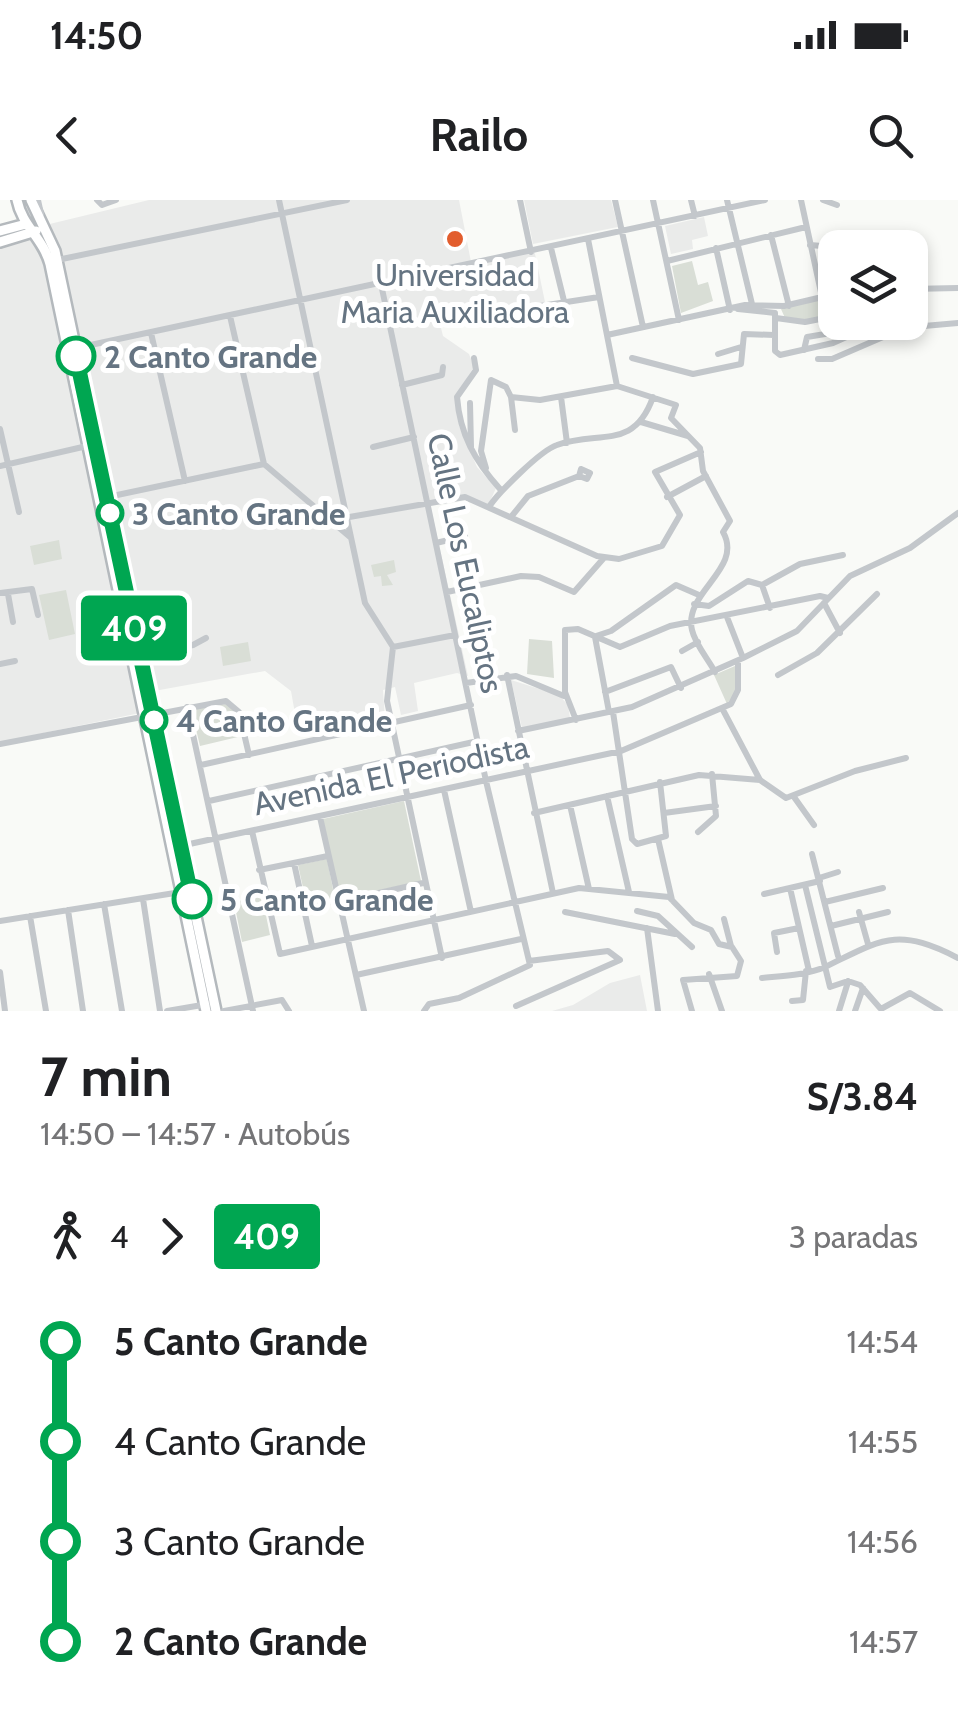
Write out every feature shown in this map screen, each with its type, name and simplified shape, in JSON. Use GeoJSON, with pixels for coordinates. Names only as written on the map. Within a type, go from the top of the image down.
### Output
{"type":"FeatureCollection","features":[{"type":"Feature","properties":{"kind":"main road"},"geometry":{"type":"LineString","coordinates":[[17,200],[24,224]]}},
{"type":"Feature","properties":{"kind":"main road"},"geometry":{"type":"LineString","coordinates":[[34,200],[71,349],[210,1008]]}},
{"type":"Feature","properties":{"kind":"main road"},"geometry":{"type":"LineString","coordinates":[[0,231],[24,224],[38,226]]}},
{"type":"Feature","properties":{"kind":"main road"},"geometry":{"type":"LineString","coordinates":[[0,242],[38,226]]}},
{"type":"Feature","properties":{"kind":"main road"},"geometry":{"type":"LineString","coordinates":[[38,226],[57,260],[87,446],[102,499],[127,636],[136,657]]}},
{"type":"Feature","properties":{"kind":"main road"},"geometry":{"type":"LineString","coordinates":[[176,847],[181,892],[210,1008]]}},
{"type":"Feature","properties":{"kind":"street"},"geometry":{"type":"LineString","coordinates":[[98,200],[102,205],[116,200]]}},
{"type":"Feature","properties":{"kind":"street"},"geometry":{"type":"LineString","coordinates":[[279,200],[368,612],[393,648],[386,693],[423,883],[442,958]]}},
{"type":"Feature","properties":{"kind":"street"},"geometry":{"type":"LineString","coordinates":[[57,260],[347,200]]}},
{"type":"Feature","properties":{"kind":"street"},"geometry":{"type":"LineString","coordinates":[[520,200],[531,252]]}},
{"type":"Feature","properties":{"kind":"street"},"geometry":{"type":"LineString","coordinates":[[616,200],[643,328]]}},
{"type":"Feature","properties":{"kind":"street"},"geometry":{"type":"LineString","coordinates":[[653,200],[679,320]]}},
{"type":"Feature","properties":{"kind":"street"},"geometry":{"type":"LineString","coordinates":[[691,200],[695,216]]}},
{"type":"Feature","properties":{"kind":"street"},"geometry":{"type":"LineString","coordinates":[[71,349],[624,232],[695,216],[728,204],[765,200]]}},
{"type":"Feature","properties":{"kind":"street"},"geometry":{"type":"LineString","coordinates":[[802,200],[818,280]]}},
{"type":"Feature","properties":{"kind":"street"},"geometry":{"type":"LineString","coordinates":[[806,225],[810,200]]}},
{"type":"Feature","properties":{"kind":"street"},"geometry":{"type":"LineString","coordinates":[[824,200],[837,205]]}},
{"type":"Feature","properties":{"kind":"street"},"geometry":{"type":"LineString","coordinates":[[728,204],[752,304]]}},
{"type":"Feature","properties":{"kind":"street"},"geometry":{"type":"LineString","coordinates":[[666,261],[806,225]]}},
{"type":"Feature","properties":{"kind":"street"},"geometry":{"type":"LineString","coordinates":[[771,235],[789,306]]}},
{"type":"Feature","properties":{"kind":"street"},"geometry":{"type":"LineString","coordinates":[[588,239],[617,386]]}},
{"type":"Feature","properties":{"kind":"street"},"geometry":{"type":"LineString","coordinates":[[810,245],[818,246]]}},
{"type":"Feature","properties":{"kind":"street"},"geometry":{"type":"LineString","coordinates":[[551,247],[564,305]]}},
{"type":"Feature","properties":{"kind":"street"},"geometry":{"type":"LineString","coordinates":[[716,248],[733,310]]}},
{"type":"Feature","properties":{"kind":"street","name":"Calle Los Eucaliptos"},"geometry":{"type":"LineString","coordinates":[[381,284],[529,965]]}},
{"type":"Feature","properties":{"kind":"street"},"geometry":{"type":"LineString","coordinates":[[928,288],[958,288]]}},
{"type":"Feature","properties":{"kind":"street"},"geometry":{"type":"LineString","coordinates":[[510,319],[534,307],[600,297]]}},
{"type":"Feature","properties":{"kind":"street"},"geometry":{"type":"LineString","coordinates":[[607,334],[752,304],[789,306],[818,298]]}},
{"type":"Feature","properties":{"kind":"street"},"geometry":{"type":"LineString","coordinates":[[733,310],[774,312],[778,354],[831,340]]}},
{"type":"Feature","properties":{"kind":"street"},"geometry":{"type":"LineString","coordinates":[[230,316],[264,464],[351,538]]}},
{"type":"Feature","properties":{"kind":"street"},"geometry":{"type":"LineString","coordinates":[[776,318],[818,320]]}},
{"type":"Feature","properties":{"kind":"street"},"geometry":{"type":"LineString","coordinates":[[928,326],[958,322]]}},
{"type":"Feature","properties":{"kind":"street"},"geometry":{"type":"LineString","coordinates":[[151,332],[185,481]]}},
{"type":"Feature","properties":{"kind":"street"},"geometry":{"type":"LineString","coordinates":[[632,358],[703,374],[739,366],[744,334],[774,335]]}},
{"type":"Feature","properties":{"kind":"street"},"geometry":{"type":"LineString","coordinates":[[804,350],[807,337],[818,335]]}},
{"type":"Feature","properties":{"kind":"street"},"geometry":{"type":"LineString","coordinates":[[818,359],[832,359],[876,340]]}},
{"type":"Feature","properties":{"kind":"street"},"geometry":{"type":"LineString","coordinates":[[718,354],[741,347]]}},
{"type":"Feature","properties":{"kind":"street"},"geometry":{"type":"LineString","coordinates":[[474,358],[476,370],[457,397],[460,426],[470,448],[502,488]]}},
{"type":"Feature","properties":{"kind":"street"},"geometry":{"type":"LineString","coordinates":[[402,384],[436,375]]}},
{"type":"Feature","properties":{"kind":"street"},"geometry":{"type":"LineString","coordinates":[[502,488],[482,458],[490,380],[508,388],[515,430]]}},
{"type":"Feature","properties":{"kind":"street"},"geometry":{"type":"LineString","coordinates":[[511,396],[561,397],[617,386],[676,405],[672,418],[701,452],[706,476],[730,521],[723,532],[728,544],[715,581],[699,595],[692,622],[715,672]]}},
{"type":"Feature","properties":{"kind":"street"},"geometry":{"type":"LineString","coordinates":[[490,507],[502,488],[520,478],[546,450],[621,435],[641,422],[652,396]]}},
{"type":"Feature","properties":{"kind":"street"},"geometry":{"type":"LineString","coordinates":[[561,397],[567,443]]}},
{"type":"Feature","properties":{"kind":"street"},"geometry":{"type":"LineString","coordinates":[[470,403],[470,448]]}},
{"type":"Feature","properties":{"kind":"street"},"geometry":{"type":"LineString","coordinates":[[641,422],[690,437]]}},
{"type":"Feature","properties":{"kind":"street"},"geometry":{"type":"LineString","coordinates":[[0,429],[19,512]]}},
{"type":"Feature","properties":{"kind":"street"},"geometry":{"type":"LineString","coordinates":[[373,447],[414,437]]}},
{"type":"Feature","properties":{"kind":"street"},"geometry":{"type":"LineString","coordinates":[[0,466],[87,446]]}},
{"type":"Feature","properties":{"kind":"street"},"geometry":{"type":"LineString","coordinates":[[332,520],[460,496],[603,558],[650,552],[662,546],[680,518],[655,472],[701,452]]}},
{"type":"Feature","properties":{"kind":"street"},"geometry":{"type":"LineString","coordinates":[[102,499],[264,464]]}},
{"type":"Feature","properties":{"kind":"street"},"geometry":{"type":"LineString","coordinates":[[511,517],[528,496],[579,476]]}},
{"type":"Feature","properties":{"kind":"street"},"geometry":{"type":"LineString","coordinates":[[667,497],[706,476]]}},
{"type":"Feature","properties":{"kind":"street"},"geometry":{"type":"LineString","coordinates":[[518,731],[611,712],[681,688],[797,632],[850,576],[910,548],[958,513]]}},
{"type":"Feature","properties":{"kind":"street"},"geometry":{"type":"LineString","coordinates":[[436,542],[465,536]]}},
{"type":"Feature","properties":{"kind":"street"},"geometry":{"type":"LineString","coordinates":[[694,604],[709,606],[745,581],[762,585],[800,564],[844,554]]}},
{"type":"Feature","properties":{"kind":"street"},"geometry":{"type":"LineString","coordinates":[[447,592],[522,576],[538,577],[574,592],[603,558]]}},
{"type":"Feature","properties":{"kind":"street"},"geometry":{"type":"LineString","coordinates":[[596,636],[611,631],[676,585],[699,595]]}},
{"type":"Feature","properties":{"kind":"street"},"geometry":{"type":"LineString","coordinates":[[762,585],[770,608]]}},
{"type":"Feature","properties":{"kind":"street"},"geometry":{"type":"LineString","coordinates":[[13,622],[4,593],[32,589],[38,615]]}},
{"type":"Feature","properties":{"kind":"street"},"geometry":{"type":"LineString","coordinates":[[778,675],[840,633],[877,594]]}},
{"type":"Feature","properties":{"kind":"street"},"geometry":{"type":"LineString","coordinates":[[576,720],[566,697],[565,630],[578,629],[620,647],[670,626],[826,600]]}},
{"type":"Feature","properties":{"kind":"street"},"geometry":{"type":"LineString","coordinates":[[826,600],[840,633]]}},
{"type":"Feature","properties":{"kind":"street"},"geometry":{"type":"LineString","coordinates":[[727,617],[740,660],[738,696],[722,710],[760,780],[772,793],[794,796],[854,771],[906,758]]}},
{"type":"Feature","properties":{"kind":"street"},"geometry":{"type":"LineString","coordinates":[[393,648],[456,635]]}},
{"type":"Feature","properties":{"kind":"street"},"geometry":{"type":"LineString","coordinates":[[80,647],[127,636]]}},
{"type":"Feature","properties":{"kind":"street"},"geometry":{"type":"LineString","coordinates":[[596,636],[604,692],[621,752],[634,842],[662,838]]}},
{"type":"Feature","properties":{"kind":"street"},"geometry":{"type":"LineString","coordinates":[[136,657],[193,645],[206,638]]}},
{"type":"Feature","properties":{"kind":"street"},"geometry":{"type":"LineString","coordinates":[[682,652],[698,642]]}},
{"type":"Feature","properties":{"kind":"street"},"geometry":{"type":"LineString","coordinates":[[0,664],[14,661]]}},
{"type":"Feature","properties":{"kind":"street"},"geometry":{"type":"LineString","coordinates":[[604,692],[671,668],[681,688]]}},
{"type":"Feature","properties":{"kind":"street"},"geometry":{"type":"LineString","coordinates":[[466,683],[506,675],[533,681],[566,697]]}},
{"type":"Feature","properties":{"kind":"street"},"geometry":{"type":"LineString","coordinates":[[506,675],[553,893]]}},
{"type":"Feature","properties":{"kind":"street"},"geometry":{"type":"LineString","coordinates":[[0,744],[217,700],[234,705],[248,755]]}},
{"type":"Feature","properties":{"kind":"street"},"geometry":{"type":"LineString","coordinates":[[201,765],[471,706]]}},
{"type":"Feature","properties":{"kind":"street"},"geometry":{"type":"LineString","coordinates":[[187,707],[252,1008]]}},
{"type":"Feature","properties":{"kind":"street","name":"Avenida El Periodista"},"geometry":{"type":"LineString","coordinates":[[176,847],[621,752],[722,710]]}},
{"type":"Feature","properties":{"kind":"street"},"geometry":{"type":"LineString","coordinates":[[209,801],[478,741]]}},
{"type":"Feature","properties":{"kind":"street"},"geometry":{"type":"LineString","coordinates":[[534,813],[660,782],[712,774],[760,780]]}},
{"type":"Feature","properties":{"kind":"street"},"geometry":{"type":"LineString","coordinates":[[698,832],[716,816],[712,774]]}},
{"type":"Feature","properties":{"kind":"street"},"geometry":{"type":"LineString","coordinates":[[660,782],[662,838],[672,900],[694,923],[711,930],[719,944],[732,947]]}},
{"type":"Feature","properties":{"kind":"street"},"geometry":{"type":"LineString","coordinates":[[444,790],[471,912]]}},
{"type":"Feature","properties":{"kind":"street"},"geometry":{"type":"LineString","coordinates":[[607,796],[629,892]]}},
{"type":"Feature","properties":{"kind":"street"},"geometry":{"type":"LineString","coordinates":[[794,796],[814,825]]}},
{"type":"Feature","properties":{"kind":"street"},"geometry":{"type":"LineString","coordinates":[[570,804],[589,889]]}},
{"type":"Feature","properties":{"kind":"street"},"geometry":{"type":"LineString","coordinates":[[664,813],[716,806]]}},
{"type":"Feature","properties":{"kind":"street"},"geometry":{"type":"LineString","coordinates":[[320,817],[364,1011]]}},
{"type":"Feature","properties":{"kind":"street"},"geometry":{"type":"LineString","coordinates":[[252,830],[278,953],[553,893],[589,889],[672,900]]}},
{"type":"Feature","properties":{"kind":"street"},"geometry":{"type":"LineString","coordinates":[[812,854],[838,956]]}},
{"type":"Feature","properties":{"kind":"street"},"geometry":{"type":"LineString","coordinates":[[260,870],[328,856]]}},
{"type":"Feature","properties":{"kind":"street"},"geometry":{"type":"LineString","coordinates":[[294,863],[312,946]]}},
{"type":"Feature","properties":{"kind":"street"},"geometry":{"type":"LineString","coordinates":[[764,894],[805,885],[838,872]]}},
{"type":"Feature","properties":{"kind":"street"},"geometry":{"type":"LineString","coordinates":[[338,902],[423,883]]}},
{"type":"Feature","properties":{"kind":"street"},"geometry":{"type":"LineString","coordinates":[[805,885],[823,968],[832,990],[848,981]]}},
{"type":"Feature","properties":{"kind":"street"},"geometry":{"type":"LineString","coordinates":[[790,888],[807,971],[803,1000],[792,1001]]}},
{"type":"Feature","properties":{"kind":"street"},"geometry":{"type":"LineString","coordinates":[[825,902],[883,888]]}},
{"type":"Feature","properties":{"kind":"street"},"geometry":{"type":"LineString","coordinates":[[0,920],[181,892]]}},
{"type":"Feature","properties":{"kind":"street"},"geometry":{"type":"LineString","coordinates":[[142,898],[164,1011],[210,1008]]}},
{"type":"Feature","properties":{"kind":"street"},"geometry":{"type":"LineString","coordinates":[[104,904],[122,1011]]}},
{"type":"Feature","properties":{"kind":"street"},"geometry":{"type":"LineString","coordinates":[[68,910],[83,1011]]}},
{"type":"Feature","properties":{"kind":"street"},"geometry":{"type":"LineString","coordinates":[[637,911],[658,916],[692,946]]}},
{"type":"Feature","properties":{"kind":"street"},"geometry":{"type":"LineString","coordinates":[[565,912],[676,934]]}},
{"type":"Feature","properties":{"kind":"street"},"geometry":{"type":"LineString","coordinates":[[831,926],[888,912]]}},
{"type":"Feature","properties":{"kind":"street"},"geometry":{"type":"LineString","coordinates":[[30,916],[46,1011]]}},
{"type":"Feature","properties":{"kind":"street"},"geometry":{"type":"LineString","coordinates":[[860,916],[868,944]]}},
{"type":"Feature","properties":{"kind":"street"},"geometry":{"type":"LineString","coordinates":[[692,1011],[683,980],[709,974],[736,976],[742,961],[732,947],[724,920]]}},
{"type":"Feature","properties":{"kind":"street"},"geometry":{"type":"LineString","coordinates":[[647,928],[658,1011]]}},
{"type":"Feature","properties":{"kind":"street"},"geometry":{"type":"LineString","coordinates":[[778,952],[774,933],[799,928]]}},
{"type":"Feature","properties":{"kind":"street"},"geometry":{"type":"LineString","coordinates":[[762,978],[823,968],[838,956],[897,937],[958,958]]}},
{"type":"Feature","properties":{"kind":"street"},"geometry":{"type":"LineString","coordinates":[[356,975],[521,939]]}},
{"type":"Feature","properties":{"kind":"street"},"geometry":{"type":"LineString","coordinates":[[425,1009],[567,953],[608,952],[620,956],[614,965],[516,1006]]}},
{"type":"Feature","properties":{"kind":"street"},"geometry":{"type":"LineString","coordinates":[[0,972],[5,1011]]}},
{"type":"Feature","properties":{"kind":"street"},"geometry":{"type":"LineString","coordinates":[[709,974],[722,1011]]}},
{"type":"Feature","properties":{"kind":"street"},"geometry":{"type":"LineString","coordinates":[[848,981],[863,988],[882,1010],[910,993],[940,1011]]}},
{"type":"Feature","properties":{"kind":"street"},"geometry":{"type":"LineString","coordinates":[[839,1011],[848,981]]}},
{"type":"Feature","properties":{"kind":"street"},"geometry":{"type":"LineString","coordinates":[[858,1010],[863,988]]}},
{"type":"Feature","properties":{"kind":"street"},"geometry":{"type":"LineString","coordinates":[[224,1011],[286,1001],[289,1011]]}},
{"type":"Feature","properties":{"kind":"shaded area"},"geometry":{"type":"Polygon","coordinates":[[[149,200],[459,200],[471,262],[534,249],[545,302],[500,321],[453,316],[440,324],[443,336],[469,354],[474,367],[455,397],[459,426],[477,467],[496,488],[487,508],[465,499],[430,504],[468,676],[457,673],[414,683],[418,711],[401,715],[395,687],[383,690],[385,720],[299,736],[291,691],[265,671],[143,693],[140,713],[0,742],[0,236],[149,200]]]}},
{"type":"Feature","properties":{"kind":"shaded area"},"geometry":{"type":"Polygon","coordinates":[[[524,200],[611,200],[618,227],[533,244],[524,200]]]}},
{"type":"Feature","properties":{"kind":"shaded area"},"geometry":{"type":"Polygon","coordinates":[[[704,217],[708,236],[692,240],[693,249],[671,254],[665,226],[704,217]]]}},
{"type":"Feature","properties":{"kind":"shaded area"},"geometry":{"type":"Polygon","coordinates":[[[692,261],[698,285],[708,282],[713,301],[681,313],[672,266],[692,261]]]}},
{"type":"Feature","properties":{"kind":"shaded area"},"geometry":{"type":"Polygon","coordinates":[[[818,300],[818,319],[785,318],[781,309],[818,300]]]}},
{"type":"Feature","properties":{"kind":"shaded area"},"geometry":{"type":"Polygon","coordinates":[[[59,540],[62,559],[34,565],[30,546],[59,540]]]}},
{"type":"Feature","properties":{"kind":"shaded area"},"geometry":{"type":"Polygon","coordinates":[[[394,560],[396,572],[387,575],[393,585],[382,586],[381,576],[374,577],[371,565],[394,560]]]}},
{"type":"Feature","properties":{"kind":"shaded area"},"geometry":{"type":"Polygon","coordinates":[[[66,590],[75,634],[49,640],[39,595],[66,590]]]}},
{"type":"Feature","properties":{"kind":"shaded area"},"geometry":{"type":"Polygon","coordinates":[[[529,639],[552,641],[554,678],[527,674],[529,639]]]}},
{"type":"Feature","properties":{"kind":"shaded area"},"geometry":{"type":"Polygon","coordinates":[[[248,642],[251,661],[223,666],[220,647],[248,642]]]}},
{"type":"Feature","properties":{"kind":"shaded area"},"geometry":{"type":"Polygon","coordinates":[[[735,666],[735,694],[727,704],[714,675],[735,666]]]}},
{"type":"Feature","properties":{"kind":"shaded area"},"geometry":{"type":"Polygon","coordinates":[[[511,680],[559,695],[568,705],[570,718],[522,728],[511,680]]]}},
{"type":"Feature","properties":{"kind":"shaded area"},"geometry":{"type":"Polygon","coordinates":[[[226,704],[237,713],[242,736],[200,746],[191,708],[226,704]]]}},
{"type":"Feature","properties":{"kind":"shaded area"},"geometry":{"type":"Polygon","coordinates":[[[404,801],[421,881],[340,899],[323,819],[404,801]]]}},
{"type":"Feature","properties":{"kind":"shaded area"},"geometry":{"type":"Polygon","coordinates":[[[327,859],[336,904],[308,910],[298,865],[327,859]]]}},
{"type":"Feature","properties":{"kind":"shaded area"},"geometry":{"type":"Polygon","coordinates":[[[262,896],[270,935],[242,942],[234,902],[262,896]]]}},
{"type":"Feature","properties":{"kind":"shaded area"},"geometry":{"type":"Polygon","coordinates":[[[640,975],[647,1011],[552,1011],[573,1005],[610,983],[640,975]]]}},
{"type":"Feature","properties":{"kind":"bus line","name":"409"},"geometry":{"type":"LineString","coordinates":[[76,356],[192,899]]}},
{"type":"Feature","properties":{"kind":"place","name":"Universidad Maria Auxiliadora"},"geometry":{"type":"Point","coordinates":[455,239]}},
{"type":"Feature","properties":{"kind":"place","name":"2 Canto Grande"},"geometry":{"type":"Point","coordinates":[76,356]}},
{"type":"Feature","properties":{"kind":"place","name":"3 Canto Grande"},"geometry":{"type":"Point","coordinates":[110,513]}},
{"type":"Feature","properties":{"kind":"place","name":"4 Canto Grande"},"geometry":{"type":"Point","coordinates":[154,720]}},
{"type":"Feature","properties":{"kind":"place","name":"5 Canto Grande"},"geometry":{"type":"Point","coordinates":[192,899]}}]}
